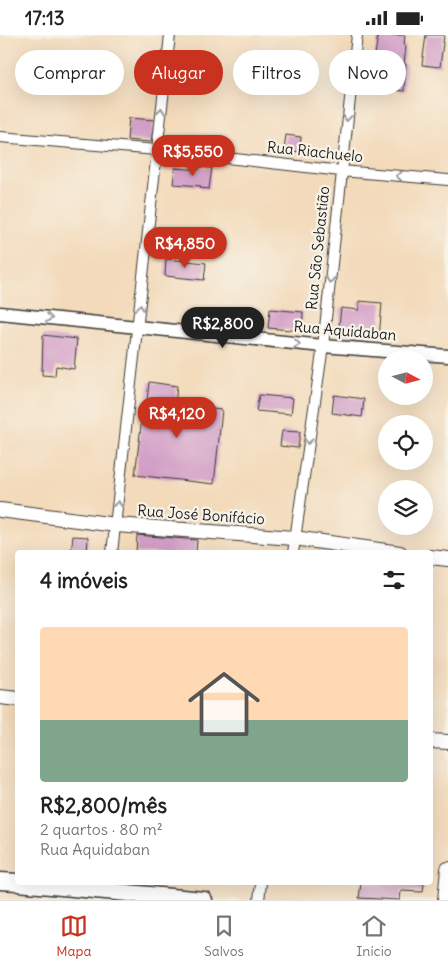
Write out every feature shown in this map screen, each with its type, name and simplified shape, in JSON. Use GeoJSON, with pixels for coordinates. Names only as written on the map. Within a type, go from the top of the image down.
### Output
{"type":"FeatureCollection","features":[{"type":"Feature","properties":{"kind":"main road","name":"Rua José Bonifácio"},"geometry":{"type":"LineString","coordinates":[[0,510],[116,525],[294,538],[379,550]]}},
{"type":"Feature","properties":{"kind":"main road"},"geometry":{"type":"LineString","coordinates":[[433,557],[448,559]]}},
{"type":"Feature","properties":{"kind":"main road"},"geometry":{"type":"LineString","coordinates":[[0,697],[15,699]]}},
{"type":"Feature","properties":{"kind":"main road"},"geometry":{"type":"LineString","coordinates":[[433,741],[448,743]]}},
{"type":"Feature","properties":{"kind":"main road"},"geometry":{"type":"LineString","coordinates":[[445,900],[448,869]]}},
{"type":"Feature","properties":{"kind":"main road"},"geometry":{"type":"LineString","coordinates":[[0,881],[15,883]]}},
{"type":"Feature","properties":{"kind":"main road"},"geometry":{"type":"LineString","coordinates":[[34,885],[204,900]]}},
{"type":"Feature","properties":{"kind":"street"},"geometry":{"type":"LineString","coordinates":[[112,550],[170,35]]}},
{"type":"Feature","properties":{"kind":"street","name":"Rua São Sebastião"},"geometry":{"type":"LineString","coordinates":[[293,550],[323,346],[357,35]]}},
{"type":"Feature","properties":{"kind":"street","name":"Rua Riachuelo"},"geometry":{"type":"LineString","coordinates":[[0,137],[156,150],[341,171],[448,180]]}},
{"type":"Feature","properties":{"kind":"street","name":"Rua Aquidaban"},"geometry":{"type":"LineString","coordinates":[[0,313],[323,346],[448,356]]}},
{"type":"Feature","properties":{"kind":"street"},"geometry":{"type":"LineString","coordinates":[[259,900],[261,885]]}},
{"type":"Feature","properties":{"kind":"building"},"geometry":{"type":"Polygon","coordinates":[[[378,35],[405,35],[406,50],[376,50],[378,35]]]}},
{"type":"Feature","properties":{"kind":"building"},"geometry":{"type":"Polygon","coordinates":[[[426,35],[444,35],[440,67],[422,65],[426,35]]]}},
{"type":"Feature","properties":{"kind":"building"},"geometry":{"type":"Polygon","coordinates":[[[129,118],[154,120],[151,142],[127,140],[129,118]]]}},
{"type":"Feature","properties":{"kind":"building"},"geometry":{"type":"Polygon","coordinates":[[[286,135],[301,137],[300,152],[284,150],[286,135]]]}},
{"type":"Feature","properties":{"kind":"building"},"geometry":{"type":"Polygon","coordinates":[[[199,167],[212,168],[209,189],[200,188],[201,186],[173,184],[175,168],[199,170],[199,167]]]}},
{"type":"Feature","properties":{"kind":"building"},"geometry":{"type":"Polygon","coordinates":[[[166,259],[206,263],[204,280],[165,276],[166,259]]]}},
{"type":"Feature","properties":{"kind":"building"},"geometry":{"type":"Polygon","coordinates":[[[359,301],[382,303],[379,338],[338,334],[341,308],[359,310],[359,301]]]}},
{"type":"Feature","properties":{"kind":"building"},"geometry":{"type":"Polygon","coordinates":[[[270,309],[303,312],[302,331],[268,328],[270,309]]]}},
{"type":"Feature","properties":{"kind":"building"},"geometry":{"type":"Polygon","coordinates":[[[43,335],[77,339],[74,369],[56,366],[55,376],[42,375],[43,335]]]}},
{"type":"Feature","properties":{"kind":"building"},"geometry":{"type":"Polygon","coordinates":[[[149,382],[177,386],[175,405],[222,410],[214,484],[135,475],[144,401],[147,401],[149,382]]]}},
{"type":"Feature","properties":{"kind":"building"},"geometry":{"type":"Polygon","coordinates":[[[259,395],[293,398],[291,414],[256,411],[259,395]]]}},
{"type":"Feature","properties":{"kind":"building"},"geometry":{"type":"Polygon","coordinates":[[[334,395],[364,399],[362,417],[332,413],[334,395]]]}},
{"type":"Feature","properties":{"kind":"building"},"geometry":{"type":"Polygon","coordinates":[[[282,431],[300,432],[298,448],[280,446],[282,431]]]}},
{"type":"Feature","properties":{"kind":"building"},"geometry":{"type":"Polygon","coordinates":[[[137,535],[197,540],[196,550],[136,550],[137,535]]]}},
{"type":"Feature","properties":{"kind":"building"},"geometry":{"type":"Polygon","coordinates":[[[73,536],[88,537],[87,550],[71,550],[73,536]]]}},
{"type":"Feature","properties":{"kind":"building"},"geometry":{"type":"Polygon","coordinates":[[[361,885],[424,885],[423,892],[401,891],[400,900],[359,898],[361,885]]]}}]}
